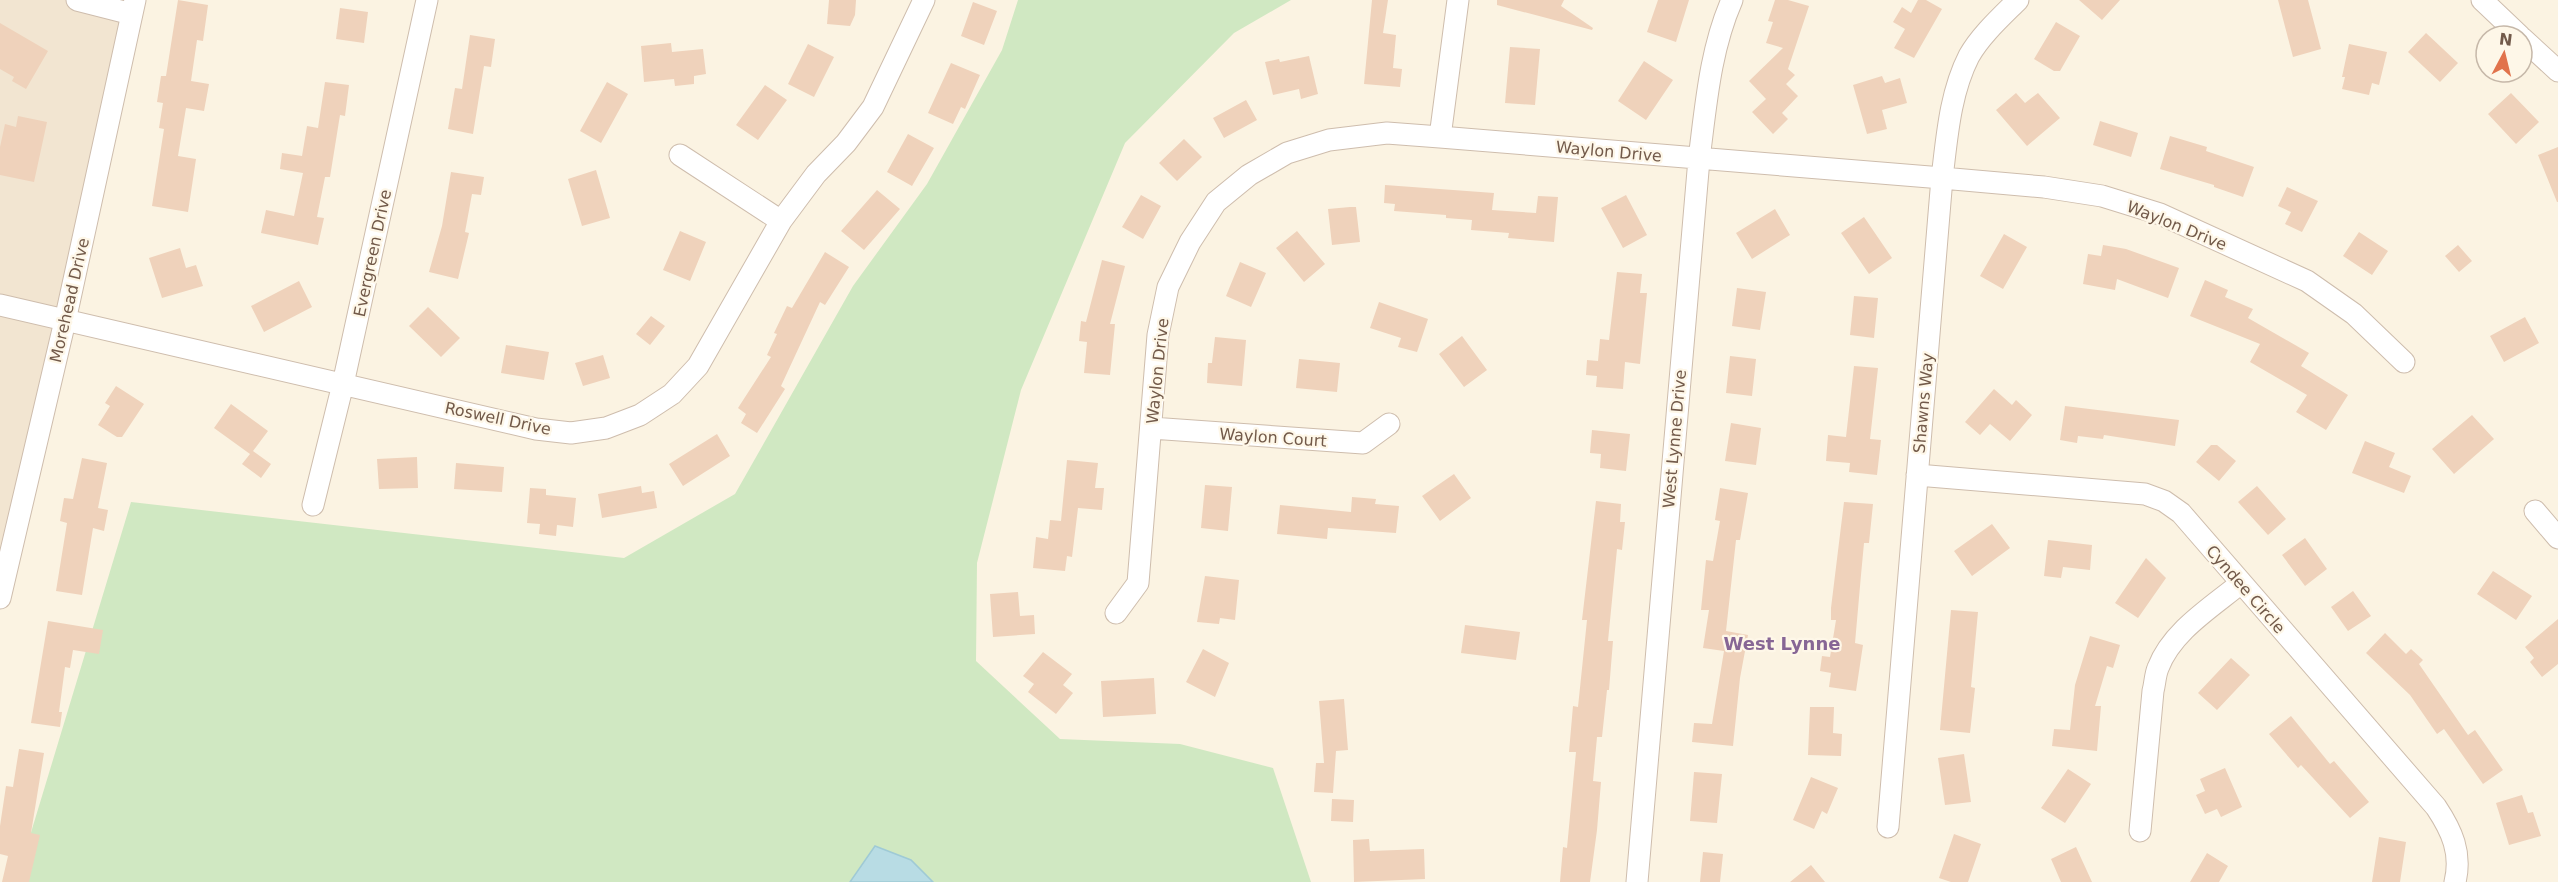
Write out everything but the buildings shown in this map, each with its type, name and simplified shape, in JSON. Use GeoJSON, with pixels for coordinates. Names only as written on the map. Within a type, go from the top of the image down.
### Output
{"type":"FeatureCollection","features":[{"type":"Feature","properties":{"kind":"street"},"geometry":{"type":"LineString","coordinates":[[77,0],[133,7]]}},
{"type":"Feature","properties":{"kind":"street","name":"Evergreen Drive"},"geometry":{"type":"LineString","coordinates":[[313,505],[343,384],[427,0]]}},
{"type":"Feature","properties":{"kind":"street","name":"Roswell Drive"},"geometry":{"type":"LineString","coordinates":[[0,305],[536,429],[571,433],[606,428],[640,415],[672,394],[698,366],[781,221],[816,174],[846,143],[873,107],[924,0]]}},
{"type":"Feature","properties":{"kind":"street"},"geometry":{"type":"LineString","coordinates":[[1440,137],[1458,0]]}},
{"type":"Feature","properties":{"kind":"street","name":"West Lynne Drive"},"geometry":{"type":"LineString","coordinates":[[1637,882],[1699,159],[1711,67],[1723,20],[1732,0]]}},
{"type":"Feature","properties":{"kind":"street","name":"Shawns Way"},"geometry":{"type":"LineString","coordinates":[[1888,827],[1942,178],[1949,120],[1957,87],[1970,55],[2018,0]]}},
{"type":"Feature","properties":{"kind":"street"},"geometry":{"type":"LineString","coordinates":[[2482,0],[2507,24]]}},
{"type":"Feature","properties":{"kind":"street","name":"Morehead Drive"},"geometry":{"type":"LineString","coordinates":[[0,598],[65,321],[133,7]]}},
{"type":"Feature","properties":{"kind":"street"},"geometry":{"type":"LineString","coordinates":[[2534,49],[2558,71]]}},
{"type":"Feature","properties":{"kind":"street","name":"Waylon Drive"},"geometry":{"type":"LineString","coordinates":[[1116,613],[1138,583],[1158,335],[1168,287],[1190,242],[1216,202],[1249,175],[1287,153],[1329,140],[1387,134],[1440,137],[2044,187],[2102,196],[2160,214],[2307,281],[2354,314],[2404,362]]}},
{"type":"Feature","properties":{"kind":"street"},"geometry":{"type":"LineString","coordinates":[[680,155],[781,221]]}},
{"type":"Feature","properties":{"kind":"street","name":"Waylon Court"},"geometry":{"type":"LineString","coordinates":[[1151,428],[1363,443],[1389,424]]}},
{"type":"Feature","properties":{"kind":"street","name":"Cyndee Circle"},"geometry":{"type":"LineString","coordinates":[[1917,475],[2145,494],[2164,501],[2181,513],[2436,807],[2451,831],[2457,851],[2455,882]]}},
{"type":"Feature","properties":{"kind":"street"},"geometry":{"type":"LineString","coordinates":[[2535,511],[2558,538]]}},
{"type":"Feature","properties":{"kind":"street"},"geometry":{"type":"LineString","coordinates":[[2140,831],[2153,691],[2158,668],[2168,649],[2187,627],[2241,583]]}},
{"type":"Feature","properties":{"kind":"shaded area"},"geometry":{"type":"Polygon","coordinates":[[[0,0],[84,0],[132,22],[0,553],[0,0]]]}},
{"type":"Feature","properties":{"kind":"green space"},"geometry":{"type":"Polygon","coordinates":[[[1018,0],[1291,0],[1234,33],[1125,143],[1021,390],[977,563],[976,661],[1060,739],[1180,744],[1273,768],[1311,882],[16,882],[131,502],[624,558],[735,494],[853,286],[927,184],[1002,50],[1018,0]]]}},
{"type":"Feature","properties":{"kind":"water"},"geometry":{"type":"Polygon","coordinates":[[[875,846],[911,860],[933,882],[850,882],[875,846]]]}},
{"type":"Feature","properties":{"kind":"district","name":"West Lynne"},"geometry":{"type":"Point","coordinates":[1782,644]}}]}
